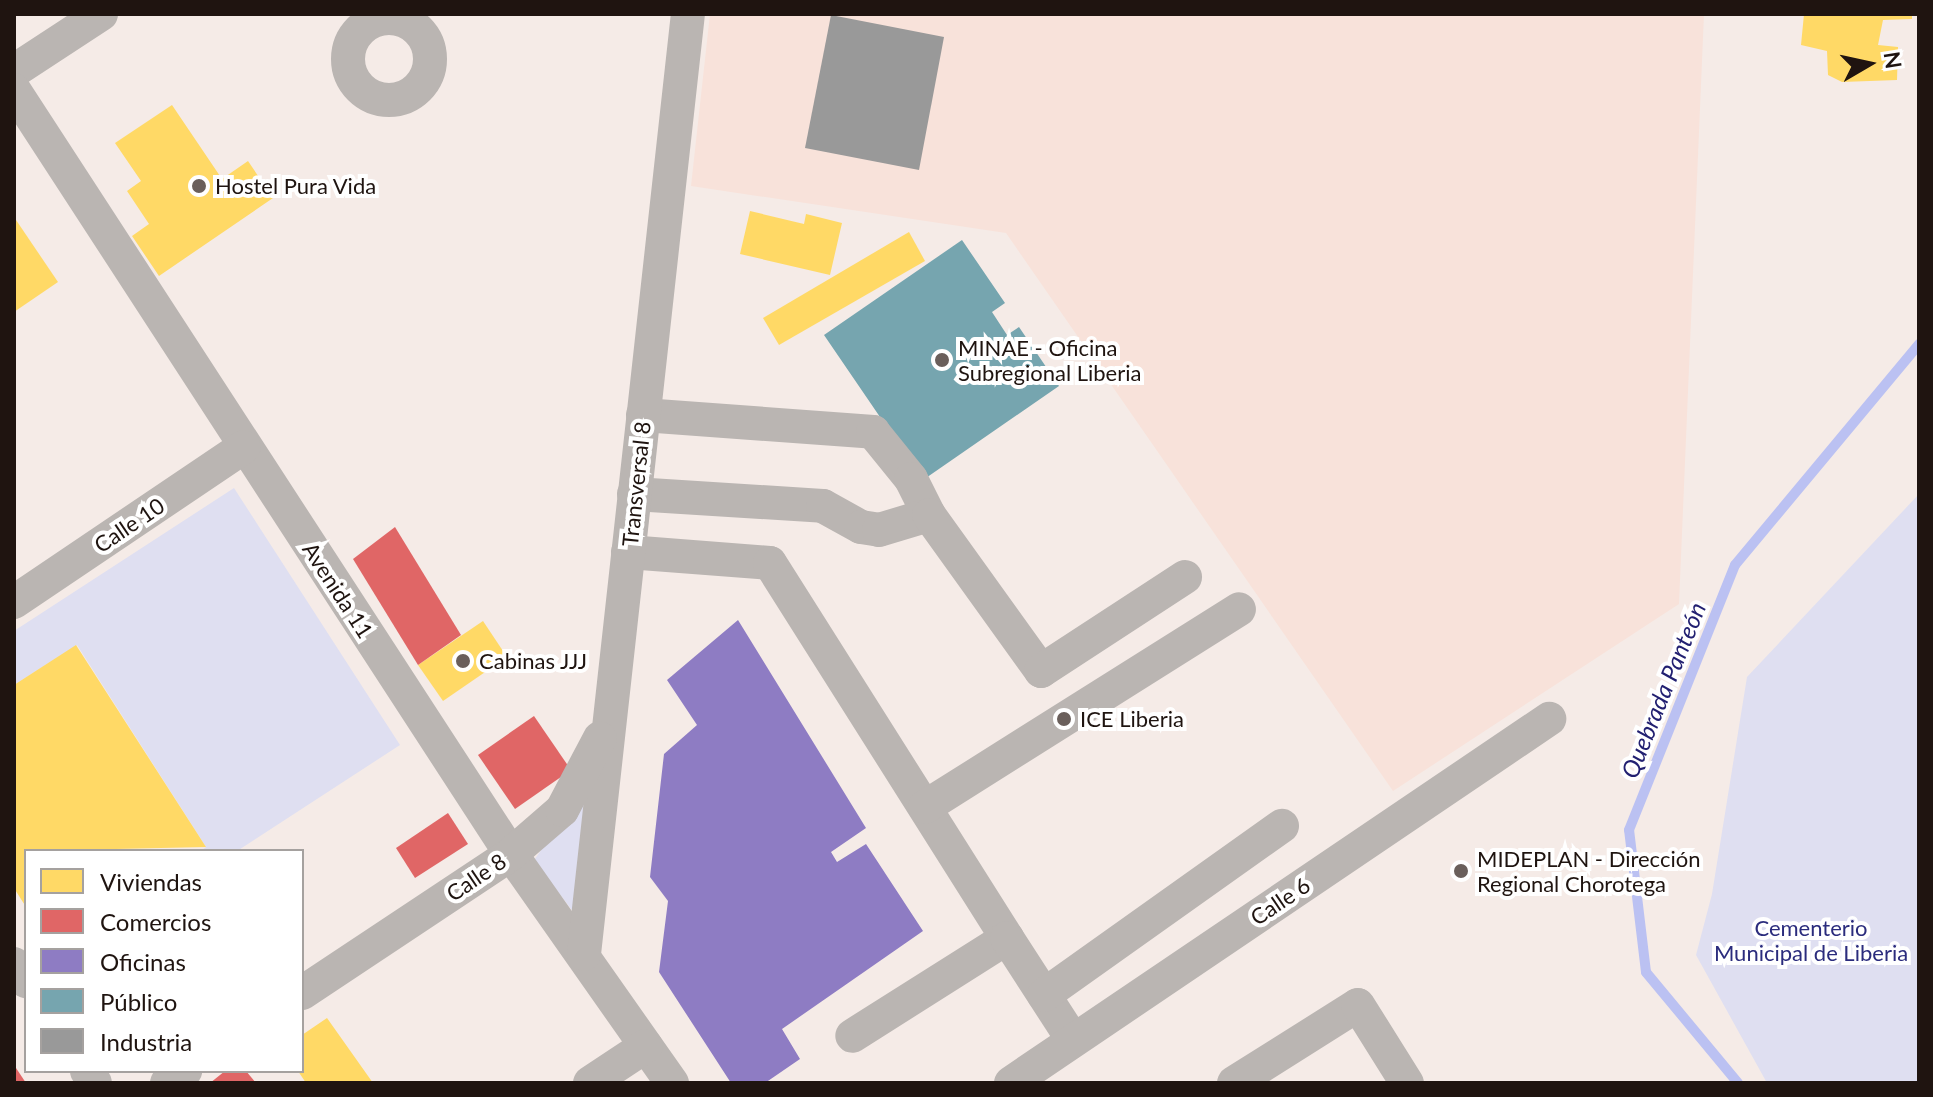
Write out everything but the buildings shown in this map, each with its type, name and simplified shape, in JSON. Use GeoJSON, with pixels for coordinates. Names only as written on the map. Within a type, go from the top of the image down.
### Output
{"type":"FeatureCollection","features":[{"type":"Feature","properties":{"kind":"street"},"geometry":{"type":"LineString","coordinates":[[14,71],[101,14]]}},
{"type":"Feature","properties":{"kind":"street","name":"Transversal 8"},"geometry":{"type":"LineString","coordinates":[[584,954],[688,14]]}},
{"type":"Feature","properties":{"kind":"street","name":"Avenida 11"},"geometry":{"type":"LineString","coordinates":[[14,90],[511,854],[672,1083]]}},
{"type":"Feature","properties":{"kind":"street"},"geometry":{"type":"LineString","coordinates":[[643,415],[873,432],[911,479],[929,515],[1041,671],[1185,577]]}},
{"type":"Feature","properties":{"kind":"street","name":"Calle 10"},"geometry":{"type":"LineString","coordinates":[[14,602],[244,447]]}},
{"type":"Feature","properties":{"kind":"street"},"geometry":{"type":"LineString","coordinates":[[634,494],[823,506],[861,527],[879,530],[929,515]]}},
{"type":"Feature","properties":{"kind":"street"},"geometry":{"type":"LineString","coordinates":[[628,552],[770,563],[1073,1040]]}},
{"type":"Feature","properties":{"kind":"street"},"geometry":{"type":"LineString","coordinates":[[925,807],[1239,609]]}},
{"type":"Feature","properties":{"kind":"street","name":"Calle 6"},"geometry":{"type":"LineString","coordinates":[[1011,1083],[1549,719]]}},
{"type":"Feature","properties":{"kind":"street","name":"Calle 8"},"geometry":{"type":"LineString","coordinates":[[304,992],[511,854],[562,810],[609,721]]}},
{"type":"Feature","properties":{"kind":"street"},"geometry":{"type":"LineString","coordinates":[[1044,995],[1282,826]]}},
{"type":"Feature","properties":{"kind":"street"},"geometry":{"type":"LineString","coordinates":[[852,1036],[1007,938]]}},
{"type":"Feature","properties":{"kind":"street"},"geometry":{"type":"LineString","coordinates":[[1234,1083],[1358,1005],[1407,1083]]}},
{"type":"Feature","properties":{"kind":"street"},"geometry":{"type":"LineString","coordinates":[[590,1083],[646,1046]]}},
{"type":"Feature","properties":{"kind":"shaded area"},"geometry":{"type":"Polygon","coordinates":[[[710,14],[1704,14],[1679,604],[1393,791],[1006,233],[691,186],[710,14]]]}},
{"type":"Feature","properties":{"kind":"green space"},"geometry":{"type":"Polygon","coordinates":[[[234,488],[400,745],[240,849],[204,849],[206,847],[77,645],[14,685],[14,631],[234,488]]]}},
{"type":"Feature","properties":{"kind":"green space","name":"Cementerio Municipal de Liberia"},"geometry":{"type":"Polygon","coordinates":[[[1919,494],[1919,1083],[1767,1083],[1696,955],[1712,894],[1747,677],[1919,494]]]}},
{"type":"Feature","properties":{"kind":"green space"},"geometry":{"type":"Polygon","coordinates":[[[593,778],[577,917],[534,860],[593,778]]]}},
{"type":"Feature","properties":{"kind":"waterway","name":"Quebrada Panteón"},"geometry":{"type":"LineString","coordinates":[[1738,1083],[1646,972],[1629,830],[1735,565],[1919,344]]}},
{"type":"Feature","properties":{"kind":"place","name":"Hostel Pura Vida"},"geometry":{"type":"Point","coordinates":[199,186]}},
{"type":"Feature","properties":{"kind":"place","name":"MINAE - Oficina Subregional Liberia"},"geometry":{"type":"Point","coordinates":[942,360]}},
{"type":"Feature","properties":{"kind":"place","name":"Cabinas JJJ"},"geometry":{"type":"Point","coordinates":[463,661]}},
{"type":"Feature","properties":{"kind":"place","name":"ICE Liberia"},"geometry":{"type":"Point","coordinates":[1064,719]}},
{"type":"Feature","properties":{"kind":"place","name":"MIDEPLAN - Dirección Regional Chorotega"},"geometry":{"type":"Point","coordinates":[1461,871]}}]}
